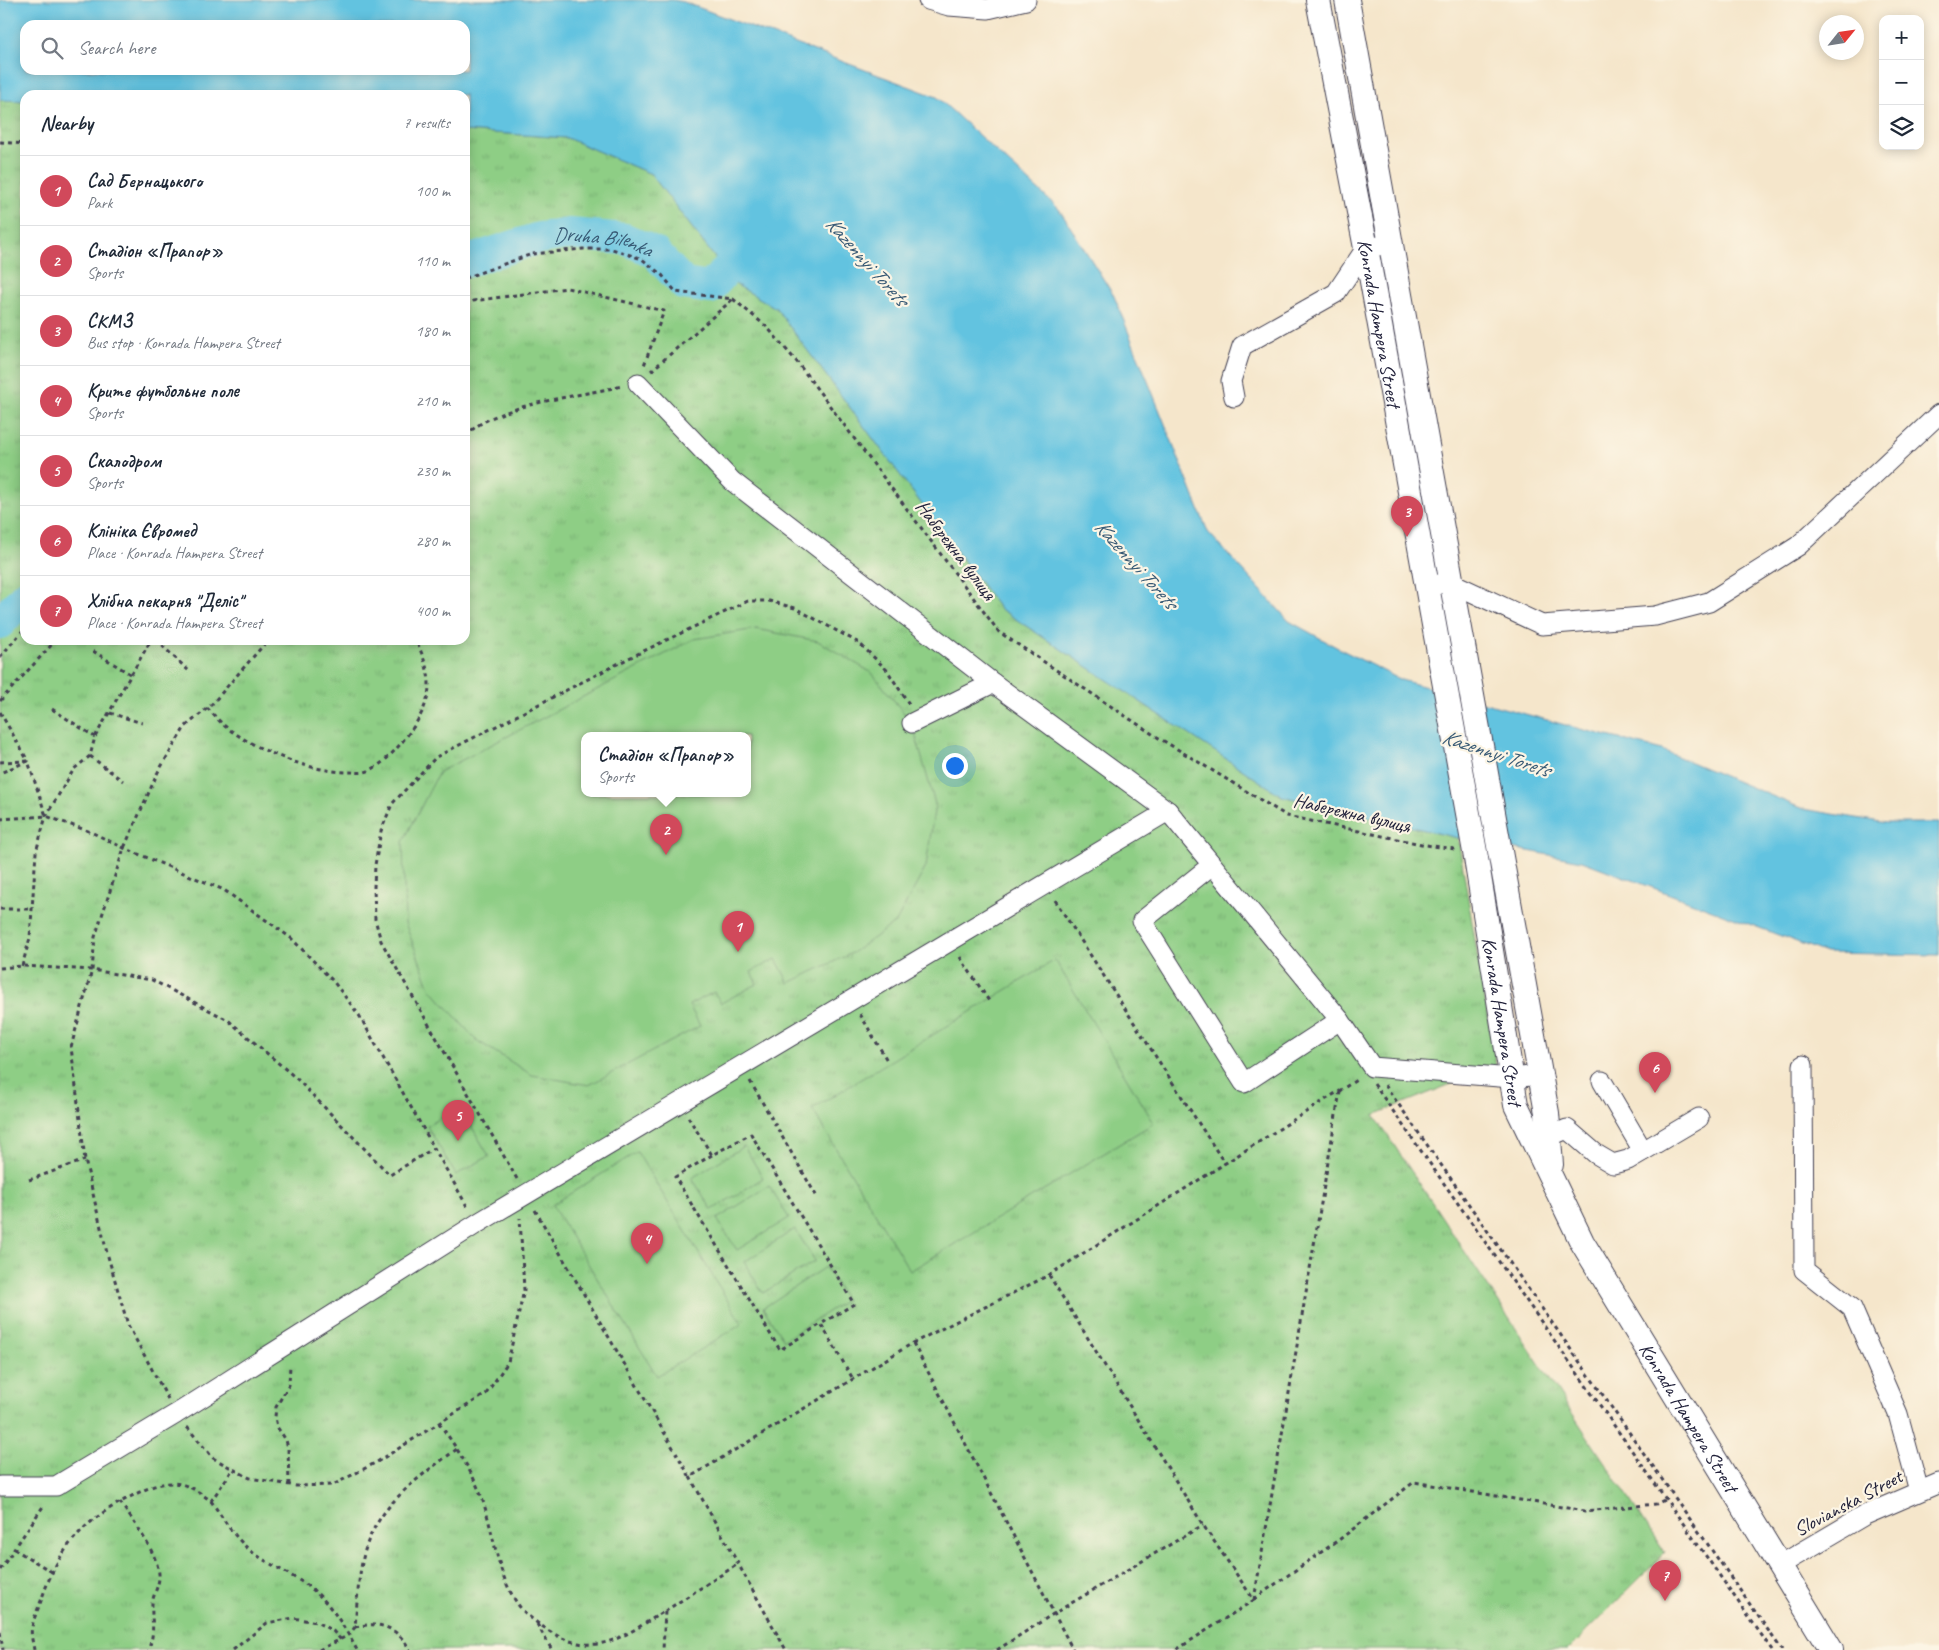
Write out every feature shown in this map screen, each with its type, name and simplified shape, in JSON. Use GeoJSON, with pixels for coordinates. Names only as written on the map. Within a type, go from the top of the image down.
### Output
{"type":"FeatureCollection","features":[{"type":"Feature","properties":{"kind":"main road","name":"Konrada Hampera Street"},"geometry":{"type":"LineString","coordinates":[[1318,0],[1366,248],[1475,852],[1516,1105],[1582,1242],[1831,1650]]}},
{"type":"Feature","properties":{"kind":"main road","name":"Konrada Hampera Street"},"geometry":{"type":"LineString","coordinates":[[1347,0],[1548,1122],[1552,1182]]}},
{"type":"Feature","properties":{"kind":"street"},"geometry":{"type":"LineString","coordinates":[[928,0],[949,6],[988,9],[1026,0]]}},
{"type":"Feature","properties":{"kind":"street"},"geometry":{"type":"LineString","coordinates":[[1234,397],[1231,381],[1242,346],[1336,293],[1366,248],[1390,244]]}},
{"type":"Feature","properties":{"kind":"street"},"geometry":{"type":"LineString","coordinates":[[638,383],[732,481],[993,683],[1168,811],[1340,1020],[1368,1076],[1512,1078],[1540,1076]]}},
{"type":"Feature","properties":{"kind":"street"},"geometry":{"type":"LineString","coordinates":[[1427,586],[1450,582],[1542,625],[1655,616],[1710,602],[1798,546],[1939,414]]}},
{"type":"Feature","properties":{"kind":"street"},"geometry":{"type":"LineString","coordinates":[[916,721],[993,683]]}},
{"type":"Feature","properties":{"kind":"street"},"geometry":{"type":"LineString","coordinates":[[0,1486],[56,1486],[176,1414],[478,1224],[1168,811]]}},
{"type":"Feature","properties":{"kind":"street"},"geometry":{"type":"LineString","coordinates":[[1212,865],[1142,921],[1244,1083],[1340,1020]]}},
{"type":"Feature","properties":{"kind":"street"},"geometry":{"type":"LineString","coordinates":[[1803,1065],[1804,1270],[1852,1308],[1898,1414],[1919,1491]]}},
{"type":"Feature","properties":{"kind":"street"},"geometry":{"type":"LineString","coordinates":[[1602,1081],[1643,1151]]}},
{"type":"Feature","properties":{"kind":"street"},"geometry":{"type":"LineString","coordinates":[[1548,1137],[1567,1129],[1596,1154],[1613,1164],[1628,1160],[1699,1118]]}},
{"type":"Feature","properties":{"kind":"street","name":"Slovianska Street"},"geometry":{"type":"LineString","coordinates":[[1780,1565],[1865,1515],[1939,1482]]}},
{"type":"Feature","properties":{"kind":"path"},"geometry":{"type":"LineString","coordinates":[[0,142],[20,144]]}},
{"type":"Feature","properties":{"kind":"path"},"geometry":{"type":"LineString","coordinates":[[470,276],[532,254],[583,249],[612,249],[642,259],[662,275],[676,292],[733,299]]}},
{"type":"Feature","properties":{"kind":"path"},"geometry":{"type":"LineString","coordinates":[[470,303],[567,288],[664,311],[638,383]]}},
{"type":"Feature","properties":{"kind":"path"},"geometry":{"type":"LineString","coordinates":[[470,432],[490,419],[518,408],[638,383],[733,299]]}},
{"type":"Feature","properties":{"kind":"path","name":"Набережна вулиця"},"geometry":{"type":"LineString","coordinates":[[733,299],[767,327],[797,362],[999,632],[1154,735],[1287,816],[1426,845],[1475,852]]}},
{"type":"Feature","properties":{"kind":"path"},"geometry":{"type":"LineString","coordinates":[[786,1650],[690,1477],[523,1198],[381,942],[375,919],[375,866],[381,831],[392,804],[436,757],[629,658],[748,601],[769,600],[795,608],[859,643],[887,670],[916,721]]}},
{"type":"Feature","properties":{"kind":"path"},"geometry":{"type":"LineString","coordinates":[[0,657],[20,634]]}},
{"type":"Feature","properties":{"kind":"path"},"geometry":{"type":"LineString","coordinates":[[0,701],[51,645]]}},
{"type":"Feature","properties":{"kind":"path"},"geometry":{"type":"LineString","coordinates":[[22,966],[30,938],[36,852],[46,816],[74,769],[90,756],[95,737],[148,645]]}},
{"type":"Feature","properties":{"kind":"path"},"geometry":{"type":"LineString","coordinates":[[161,645],[189,671]]}},
{"type":"Feature","properties":{"kind":"path"},"geometry":{"type":"LineString","coordinates":[[264,645],[207,708],[186,727],[158,772],[124,848],[95,937],[92,970],[71,1047],[85,1160],[107,1254],[128,1325],[176,1414],[213,1458],[250,1478],[289,1485],[334,1485],[377,1462],[486,1394],[508,1362],[524,1290],[523,1198]]}},
{"type":"Feature","properties":{"kind":"path"},"geometry":{"type":"LineString","coordinates":[[207,708],[226,727],[253,744],[310,768],[341,772],[365,772],[387,758],[422,714],[430,692],[427,665],[418,645]]}},
{"type":"Feature","properties":{"kind":"path"},"geometry":{"type":"LineString","coordinates":[[92,651],[130,674]]}},
{"type":"Feature","properties":{"kind":"path"},"geometry":{"type":"LineString","coordinates":[[52,709],[95,737]]}},
{"type":"Feature","properties":{"kind":"path"},"geometry":{"type":"LineString","coordinates":[[0,712],[28,760],[46,816]]}},
{"type":"Feature","properties":{"kind":"path"},"geometry":{"type":"LineString","coordinates":[[110,713],[142,723]]}},
{"type":"Feature","properties":{"kind":"path"},"geometry":{"type":"LineString","coordinates":[[90,756],[123,781]]}},
{"type":"Feature","properties":{"kind":"path"},"geometry":{"type":"LineString","coordinates":[[0,762],[28,760]]}},
{"type":"Feature","properties":{"kind":"path"},"geometry":{"type":"LineString","coordinates":[[0,773],[28,760]]}},
{"type":"Feature","properties":{"kind":"path"},"geometry":{"type":"LineString","coordinates":[[0,819],[46,816],[91,832],[224,890],[297,944],[333,981],[359,1015],[478,1224]]}},
{"type":"Feature","properties":{"kind":"path"},"geometry":{"type":"LineString","coordinates":[[1045,884],[1225,1164]]}},
{"type":"Feature","properties":{"kind":"path"},"geometry":{"type":"LineString","coordinates":[[0,909],[32,909]]}},
{"type":"Feature","properties":{"kind":"path"},"geometry":{"type":"LineString","coordinates":[[950,942],[988,1001]]}},
{"type":"Feature","properties":{"kind":"path"},"geometry":{"type":"LineString","coordinates":[[0,968],[22,966],[92,970],[152,980],[228,1020],[297,1079],[390,1175],[434,1148]]}},
{"type":"Feature","properties":{"kind":"path"},"geometry":{"type":"LineString","coordinates":[[852,1000],[888,1062]]}},
{"type":"Feature","properties":{"kind":"path"},"geometry":{"type":"LineString","coordinates":[[742,1067],[817,1197]]}},
{"type":"Feature","properties":{"kind":"path"},"geometry":{"type":"LineString","coordinates":[[690,1477],[913,1343],[1049,1275],[1340,1091],[1368,1076]]}},
{"type":"Feature","properties":{"kind":"path"},"geometry":{"type":"LineString","coordinates":[[1368,1076],[1772,1650]]}},
{"type":"Feature","properties":{"kind":"path"},"geometry":{"type":"LineString","coordinates":[[1368,1076],[1782,1650]]}},
{"type":"Feature","properties":{"kind":"path"},"geometry":{"type":"LineString","coordinates":[[1254,1600],[1340,1091]]}},
{"type":"Feature","properties":{"kind":"path"},"geometry":{"type":"LineString","coordinates":[[680,1104],[712,1155]]}},
{"type":"Feature","properties":{"kind":"path"},"geometry":{"type":"LineString","coordinates":[[751,1134],[854,1304],[780,1350],[675,1178],[712,1155],[751,1134]]}},
{"type":"Feature","properties":{"kind":"path"},"geometry":{"type":"LineString","coordinates":[[29,1180],[85,1160]]}},
{"type":"Feature","properties":{"kind":"path"},"geometry":{"type":"LineString","coordinates":[[1049,1275],[1203,1525],[1254,1600]]}},
{"type":"Feature","properties":{"kind":"path"},"geometry":{"type":"LineString","coordinates":[[821,1324],[853,1379]]}},
{"type":"Feature","properties":{"kind":"path"},"geometry":{"type":"LineString","coordinates":[[288,1343],[289,1385],[276,1407],[276,1417],[278,1427],[286,1440],[288,1448],[289,1485]]}},
{"type":"Feature","properties":{"kind":"path"},"geometry":{"type":"LineString","coordinates":[[913,1343],[1073,1650]]}},
{"type":"Feature","properties":{"kind":"path"},"geometry":{"type":"LineString","coordinates":[[439,1423],[457,1449],[478,1489],[489,1519],[498,1558],[508,1587],[518,1604],[537,1623],[559,1638],[574,1642],[598,1644],[624,1636],[738,1564]]}},
{"type":"Feature","properties":{"kind":"path"},"geometry":{"type":"LineString","coordinates":[[319,1650],[349,1635],[355,1627],[363,1556],[374,1529],[386,1509],[410,1484],[457,1449]]}},
{"type":"Feature","properties":{"kind":"path"},"geometry":{"type":"LineString","coordinates":[[211,1501],[233,1469]]}},
{"type":"Feature","properties":{"kind":"path"},"geometry":{"type":"LineString","coordinates":[[1176,1650],[1254,1600],[1340,1539],[1414,1482],[1585,1511],[1656,1504],[1666,1500]]}},
{"type":"Feature","properties":{"kind":"path"},"geometry":{"type":"LineString","coordinates":[[34,1650],[31,1628],[52,1572],[58,1560],[78,1533],[108,1508],[142,1491],[162,1484],[180,1484],[196,1490],[211,1501],[235,1534],[251,1551],[306,1585],[320,1596],[349,1635],[357,1650]]}},
{"type":"Feature","properties":{"kind":"path"},"geometry":{"type":"LineString","coordinates":[[0,1570],[56,1486]]}},
{"type":"Feature","properties":{"kind":"path"},"geometry":{"type":"LineString","coordinates":[[120,1502],[148,1545],[159,1572],[158,1584],[152,1603],[154,1630],[148,1650]]}},
{"type":"Feature","properties":{"kind":"path"},"geometry":{"type":"LineString","coordinates":[[997,1650],[1053,1614],[1203,1525]]}},
{"type":"Feature","properties":{"kind":"path"},"geometry":{"type":"LineString","coordinates":[[14,1549],[52,1572]]}},
{"type":"Feature","properties":{"kind":"path"},"geometry":{"type":"LineString","coordinates":[[663,1650],[665,1610]]}},
{"type":"Feature","properties":{"kind":"path"},"geometry":{"type":"LineString","coordinates":[[233,1650],[267,1623],[293,1618],[316,1622],[333,1631],[341,1640]]}},
{"type":"Feature","properties":{"kind":"path"},"geometry":{"type":"LineString","coordinates":[[537,1623],[552,1650]]}},
{"type":"Feature","properties":{"kind":"path"},"geometry":{"type":"LineString","coordinates":[[355,1627],[368,1624],[386,1628],[400,1634],[410,1650]]}},
{"type":"Feature","properties":{"kind":"path"},"geometry":{"type":"LineString","coordinates":[[0,1632],[4,1650]]}},
{"type":"Feature","properties":{"kind":"green space"},"geometry":{"type":"Polygon","coordinates":[[[0,100],[20,101],[20,645],[470,645],[470,131],[567,138],[651,174],[735,284],[776,308],[999,608],[1282,796],[1458,838],[1496,1066],[1374,1115],[1665,1553],[1568,1650],[0,1650],[0,100]]]}},
{"type":"Feature","properties":{"kind":"green space"},"geometry":{"type":"Polygon","coordinates":[[[756,629],[818,641],[872,673],[912,723],[935,804],[926,867],[896,922],[852,953],[789,983],[776,959],[751,972],[757,984],[721,1003],[714,992],[689,1005],[700,1026],[589,1085],[532,1075],[476,1040],[430,988],[405,923],[403,842],[439,772],[694,639],[756,629]]]}},
{"type":"Feature","properties":{"kind":"green space"},"geometry":{"type":"Polygon","coordinates":[[[1055,960],[1154,1123],[910,1271],[812,1109],[1055,960]]]}},
{"type":"Feature","properties":{"kind":"green space"},"geometry":{"type":"Polygon","coordinates":[[[460,1107],[489,1156],[456,1175],[427,1126],[460,1107]]]}},
{"type":"Feature","properties":{"kind":"green space"},"geometry":{"type":"Polygon","coordinates":[[[744,1146],[763,1178],[712,1210],[692,1178],[744,1146]]]}},
{"type":"Feature","properties":{"kind":"green space"},"geometry":{"type":"Polygon","coordinates":[[[637,1152],[742,1324],[657,1376],[552,1205],[637,1152]]]}},
{"type":"Feature","properties":{"kind":"green space"},"geometry":{"type":"Polygon","coordinates":[[[769,1186],[789,1218],[737,1250],[717,1219],[769,1186]]]}},
{"type":"Feature","properties":{"kind":"green space"},"geometry":{"type":"Polygon","coordinates":[[[795,1229],[815,1261],[763,1293],[744,1262],[795,1229]]]}},
{"type":"Feature","properties":{"kind":"green space"},"geometry":{"type":"Polygon","coordinates":[[[825,1267],[846,1300],[784,1340],[763,1308],[825,1267]]]}},
{"type":"Feature","properties":{"kind":"water","name":"Kazennyi Torets"},"geometry":{"type":"Polygon","coordinates":[[[0,0],[672,0],[684,2],[937,97],[1059,209],[1114,296],[1208,532],[1289,621],[1401,680],[1662,750],[1803,809],[1886,823],[1939,823],[1939,955],[1826,953],[1582,861],[1458,838],[1282,796],[999,608],[776,308],[735,284],[651,174],[567,138],[470,131],[470,90],[20,90],[20,101],[0,100],[0,0]]]}},
{"type":"Feature","properties":{"kind":"waterway","name":"Druha Bilenka"},"geometry":{"type":"LineString","coordinates":[[470,260],[539,238],[569,234],[625,239],[654,252],[684,284],[710,288],[755,238]]}},
{"type":"Feature","properties":{"kind":"waterway","name":"Druha Bilenka"},"geometry":{"type":"LineString","coordinates":[[0,623],[20,601]]}},
{"type":"Feature","properties":{"kind":"place","name":"СКМЗ"},"geometry":{"type":"Point","coordinates":[1407,537]}},
{"type":"Feature","properties":{"kind":"place","name":"Стадіон «Прапор»"},"geometry":{"type":"Point","coordinates":[666,855]}},
{"type":"Feature","properties":{"kind":"place","name":"Сад Бернацького"},"geometry":{"type":"Point","coordinates":[738,952]}},
{"type":"Feature","properties":{"kind":"place","name":"Клініка Євромед"},"geometry":{"type":"Point","coordinates":[1655,1093]}},
{"type":"Feature","properties":{"kind":"place","name":"Скалодром"},"geometry":{"type":"Point","coordinates":[458,1141]}},
{"type":"Feature","properties":{"kind":"place","name":"Крите футбольне поле"},"geometry":{"type":"Point","coordinates":[647,1264]}},
{"type":"Feature","properties":{"kind":"place","name":"Хлібна пекарня \"Деліс\""},"geometry":{"type":"Point","coordinates":[1665,1601]}}]}
